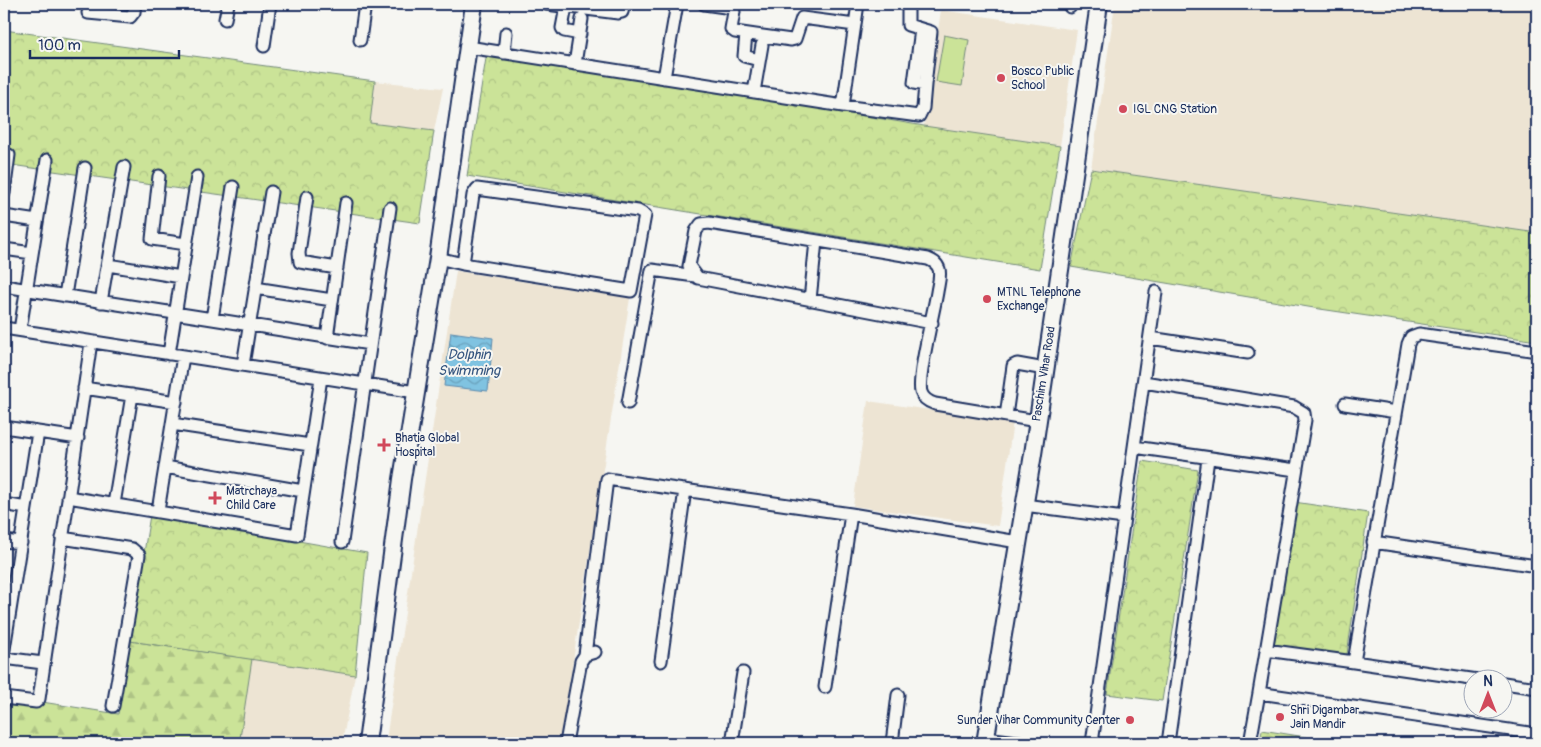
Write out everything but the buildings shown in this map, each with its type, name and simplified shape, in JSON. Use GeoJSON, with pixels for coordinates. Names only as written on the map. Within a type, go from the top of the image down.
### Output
{"type":"FeatureCollection","features":[{"type":"Feature","properties":{"kind":"street"},"geometry":{"type":"LineString","coordinates":[[88,13],[130,17],[134,12],[135,4]]}},
{"type":"Feature","properties":{"kind":"street"},"geometry":{"type":"LineString","coordinates":[[225,19],[228,4]]}},
{"type":"Feature","properties":{"kind":"street"},"geometry":{"type":"LineString","coordinates":[[264,46],[270,4]]}},
{"type":"Feature","properties":{"kind":"street"},"geometry":{"type":"LineString","coordinates":[[360,40],[365,4]]}},
{"type":"Feature","properties":{"kind":"street"},"geometry":{"type":"LineString","coordinates":[[367,743],[402,479],[438,258],[474,4]]}},
{"type":"Feature","properties":{"kind":"street"},"geometry":{"type":"LineString","coordinates":[[546,4],[618,14],[622,12],[624,4]]}},
{"type":"Feature","properties":{"kind":"street"},"geometry":{"type":"LineString","coordinates":[[664,78],[677,4]]}},
{"type":"Feature","properties":{"kind":"street"},"geometry":{"type":"LineString","coordinates":[[704,4],[732,8],[732,32],[746,34],[793,40],[800,19],[804,17],[855,25]]}},
{"type":"Feature","properties":{"kind":"street"},"geometry":{"type":"LineString","coordinates":[[843,106],[858,4]]}},
{"type":"Feature","properties":{"kind":"street"},"geometry":{"type":"LineString","coordinates":[[468,47],[843,106],[919,116],[923,108],[925,85],[914,83],[921,29],[908,24],[907,4]]}},
{"type":"Feature","properties":{"kind":"street","name":"Paschim Vihar Road"},"geometry":{"type":"LineString","coordinates":[[985,740],[1037,422],[1099,4]]}},
{"type":"Feature","properties":{"kind":"street"},"geometry":{"type":"LineString","coordinates":[[566,7],[562,28],[564,31],[580,34]]}},
{"type":"Feature","properties":{"kind":"street"},"geometry":{"type":"LineString","coordinates":[[575,64],[582,19]]}},
{"type":"Feature","properties":{"kind":"street"},"geometry":{"type":"LineString","coordinates":[[504,53],[506,33]]}},
{"type":"Feature","properties":{"kind":"street"},"geometry":{"type":"LineString","coordinates":[[746,34],[744,56],[759,60]]}},
{"type":"Feature","properties":{"kind":"street"},"geometry":{"type":"LineString","coordinates":[[754,92],[762,45]]}},
{"type":"Feature","properties":{"kind":"street"},"geometry":{"type":"LineString","coordinates":[[4,193],[9,155]]}},
{"type":"Feature","properties":{"kind":"street"},"geometry":{"type":"LineString","coordinates":[[20,330],[47,160]]}},
{"type":"Feature","properties":{"kind":"street"},"geometry":{"type":"LineString","coordinates":[[101,302],[124,167]]}},
{"type":"Feature","properties":{"kind":"street"},"geometry":{"type":"LineString","coordinates":[[65,296],[85,168]]}},
{"type":"Feature","properties":{"kind":"street"},"geometry":{"type":"LineString","coordinates":[[159,176],[152,239],[186,244]]}},
{"type":"Feature","properties":{"kind":"street"},"geometry":{"type":"LineString","coordinates":[[169,354],[197,177]]}},
{"type":"Feature","properties":{"kind":"street"},"geometry":{"type":"LineString","coordinates":[[212,319],[233,187]]}},
{"type":"Feature","properties":{"kind":"street"},"geometry":{"type":"LineString","coordinates":[[438,258],[463,264],[631,291],[644,215],[638,211],[477,189],[473,195],[463,264]]}},
{"type":"Feature","properties":{"kind":"street"},"geometry":{"type":"LineString","coordinates":[[243,365],[271,192]]}},
{"type":"Feature","properties":{"kind":"street"},"geometry":{"type":"LineString","coordinates":[[307,197],[299,253],[300,262],[336,268]]}},
{"type":"Feature","properties":{"kind":"street"},"geometry":{"type":"LineString","coordinates":[[327,338],[346,203]]}},
{"type":"Feature","properties":{"kind":"street"},"geometry":{"type":"LineString","coordinates":[[342,542],[390,208]]}},
{"type":"Feature","properties":{"kind":"street"},"geometry":{"type":"LineString","coordinates":[[4,216],[37,221]]}},
{"type":"Feature","properties":{"kind":"street"},"geometry":{"type":"LineString","coordinates":[[695,276],[690,270],[689,262],[696,231],[698,226],[704,223],[928,259],[935,262],[939,276],[920,383],[922,394],[927,401],[935,404],[1037,422]]}},
{"type":"Feature","properties":{"kind":"street"},"geometry":{"type":"LineString","coordinates":[[810,300],[816,241]]}},
{"type":"Feature","properties":{"kind":"street"},"geometry":{"type":"LineString","coordinates":[[4,249],[32,254]]}},
{"type":"Feature","properties":{"kind":"street"},"geometry":{"type":"LineString","coordinates":[[108,264],[181,277]]}},
{"type":"Feature","properties":{"kind":"street"},"geometry":{"type":"LineString","coordinates":[[628,403],[652,270],[695,276],[710,281],[932,323]]}},
{"type":"Feature","properties":{"kind":"street"},"geometry":{"type":"LineString","coordinates":[[4,286],[370,344]]}},
{"type":"Feature","properties":{"kind":"street"},"geometry":{"type":"LineString","coordinates":[[255,288],[332,300]]}},
{"type":"Feature","properties":{"kind":"street"},"geometry":{"type":"LineString","coordinates":[[1092,743],[1156,292]]}},
{"type":"Feature","properties":{"kind":"street"},"geometry":{"type":"LineString","coordinates":[[4,328],[416,392]]}},
{"type":"Feature","properties":{"kind":"street"},"geometry":{"type":"LineString","coordinates":[[1354,662],[1373,542],[1411,337],[1419,334],[1537,351]]}},
{"type":"Feature","properties":{"kind":"street"},"geometry":{"type":"LineString","coordinates":[[1150,338],[1248,353]]}},
{"type":"Feature","properties":{"kind":"street"},"geometry":{"type":"LineString","coordinates":[[4,698],[36,702],[39,699],[91,342]]}},
{"type":"Feature","properties":{"kind":"street"},"geometry":{"type":"LineString","coordinates":[[158,511],[183,356]]}},
{"type":"Feature","properties":{"kind":"street"},"geometry":{"type":"LineString","coordinates":[[1006,416],[1013,366],[1018,364],[1045,369]]}},
{"type":"Feature","properties":{"kind":"street"},"geometry":{"type":"LineString","coordinates":[[68,497],[297,535],[321,378]]}},
{"type":"Feature","properties":{"kind":"street"},"geometry":{"type":"LineString","coordinates":[[1144,382],[1300,409],[1305,420],[1250,743]]}},
{"type":"Feature","properties":{"kind":"street"},"geometry":{"type":"LineString","coordinates":[[84,388],[176,402]]}},
{"type":"Feature","properties":{"kind":"street"},"geometry":{"type":"LineString","coordinates":[[114,504],[132,395]]}},
{"type":"Feature","properties":{"kind":"street"},"geometry":{"type":"LineString","coordinates":[[1345,404],[1396,412]]}},
{"type":"Feature","properties":{"kind":"street"},"geometry":{"type":"LineString","coordinates":[[172,424],[310,445]]}},
{"type":"Feature","properties":{"kind":"street"},"geometry":{"type":"LineString","coordinates":[[4,427],[78,438]]}},
{"type":"Feature","properties":{"kind":"street"},"geometry":{"type":"LineString","coordinates":[[4,649],[9,577],[20,543],[38,432]]}},
{"type":"Feature","properties":{"kind":"street"},"geometry":{"type":"LineString","coordinates":[[1134,447],[1296,470]]}},
{"type":"Feature","properties":{"kind":"street"},"geometry":{"type":"LineString","coordinates":[[1168,743],[1208,459]]}},
{"type":"Feature","properties":{"kind":"street"},"geometry":{"type":"LineString","coordinates":[[165,467],[304,491]]}},
{"type":"Feature","properties":{"kind":"street"},"geometry":{"type":"LineString","coordinates":[[566,743],[581,662],[590,653],[607,479],[851,514],[1018,542]]}},
{"type":"Feature","properties":{"kind":"street"},"geometry":{"type":"LineString","coordinates":[[661,661],[685,490]]}},
{"type":"Feature","properties":{"kind":"street"},"geometry":{"type":"LineString","coordinates":[[4,504],[26,508]]}},
{"type":"Feature","properties":{"kind":"street"},"geometry":{"type":"LineString","coordinates":[[1024,505],[1124,518]]}},
{"type":"Feature","properties":{"kind":"street"},"geometry":{"type":"LineString","coordinates":[[825,687],[851,514]]}},
{"type":"Feature","properties":{"kind":"street"},"geometry":{"type":"LineString","coordinates":[[62,538],[132,549],[139,555],[113,706]]}},
{"type":"Feature","properties":{"kind":"street"},"geometry":{"type":"LineString","coordinates":[[4,541],[20,543]]}},
{"type":"Feature","properties":{"kind":"street"},"geometry":{"type":"LineString","coordinates":[[1373,542],[1537,566]]}},
{"type":"Feature","properties":{"kind":"street"},"geometry":{"type":"LineString","coordinates":[[1266,650],[1464,678]]}},
{"type":"Feature","properties":{"kind":"street"},"geometry":{"type":"LineString","coordinates":[[4,658],[43,664]]}},
{"type":"Feature","properties":{"kind":"street"},"geometry":{"type":"LineString","coordinates":[[732,743],[743,673]]}},
{"type":"Feature","properties":{"kind":"street"},"geometry":{"type":"LineString","coordinates":[[1514,685],[1537,688]]}},
{"type":"Feature","properties":{"kind":"street"},"geometry":{"type":"LineString","coordinates":[[1259,693],[1537,734]]}},
{"type":"Feature","properties":{"kind":"street"},"geometry":{"type":"LineString","coordinates":[[892,743],[898,695]]}},
{"type":"Feature","properties":{"kind":"street"},"geometry":{"type":"LineString","coordinates":[[985,740],[1026,743]]}},
{"type":"Feature","properties":{"kind":"shaded area"},"geometry":{"type":"Polygon","coordinates":[[[1115,4],[1537,4],[1537,233],[1091,169],[1115,4]]]}},
{"type":"Feature","properties":{"kind":"shaded area","name":"Bosco Public School"},"geometry":{"type":"Polygon","coordinates":[[[941,10],[1077,30],[1060,146],[924,126],[941,10]]]}},
{"type":"Feature","properties":{"kind":"shaded area"},"geometry":{"type":"Polygon","coordinates":[[[375,81],[443,88],[434,131],[370,123],[375,81]]]}},
{"type":"Feature","properties":{"kind":"shaded area"},"geometry":{"type":"Polygon","coordinates":[[[456,271],[630,298],[560,743],[410,743],[386,740],[456,271]]]}},
{"type":"Feature","properties":{"kind":"shaded area"},"geometry":{"type":"Polygon","coordinates":[[[868,401],[1013,422],[998,526],[853,506],[868,401]]]}},
{"type":"Feature","properties":{"kind":"shaded area"},"geometry":{"type":"Polygon","coordinates":[[[252,659],[355,675],[342,743],[245,743],[239,738],[252,659]]]}},
{"type":"Feature","properties":{"kind":"green space"},"geometry":{"type":"Polygon","coordinates":[[[4,30],[375,81],[370,123],[434,131],[420,223],[4,164],[4,30]]]}},
{"type":"Feature","properties":{"kind":"green space"},"geometry":{"type":"Polygon","coordinates":[[[944,35],[969,40],[962,86],[936,82],[944,35]]]}},
{"type":"Feature","properties":{"kind":"green space"},"geometry":{"type":"Polygon","coordinates":[[[487,52],[924,126],[1060,146],[1040,269],[467,176],[487,52]]]}},
{"type":"Feature","properties":{"kind":"green space"},"geometry":{"type":"Polygon","coordinates":[[[1091,169],[1537,233],[1537,341],[1320,309],[1071,267],[1091,169]]]}},
{"type":"Feature","properties":{"kind":"green space"},"geometry":{"type":"Polygon","coordinates":[[[1142,461],[1198,470],[1162,701],[1107,694],[1142,461]]]}},
{"type":"Feature","properties":{"kind":"green space"},"geometry":{"type":"Polygon","coordinates":[[[1294,502],[1368,513],[1346,661],[1273,651],[1294,502]]]}},
{"type":"Feature","properties":{"kind":"green space"},"geometry":{"type":"Polygon","coordinates":[[[150,515],[367,553],[355,675],[130,641],[150,515]]]}},
{"type":"Feature","properties":{"kind":"green space"},"geometry":{"type":"Polygon","coordinates":[[[130,641],[252,659],[240,738],[245,743],[4,743],[4,696],[118,714],[130,641]]]}},
{"type":"Feature","properties":{"kind":"green space"},"geometry":{"type":"Polygon","coordinates":[[[1262,730],[1330,741],[1330,743],[1260,743],[1262,730]]]}},
{"type":"Feature","properties":{"kind":"water","name":"Dolphin Swimming"},"geometry":{"type":"Polygon","coordinates":[[[451,332],[493,338],[488,391],[444,386],[451,332]]]}},
{"type":"Feature","properties":{"kind":"place","name":"Bosco Public School"},"geometry":{"type":"Point","coordinates":[1001,78]}},
{"type":"Feature","properties":{"kind":"place","name":"IGL CNG Station"},"geometry":{"type":"Point","coordinates":[1123,109]}},
{"type":"Feature","properties":{"kind":"place","name":"MTNL Telephone Exchange"},"geometry":{"type":"Point","coordinates":[987,299]}},
{"type":"Feature","properties":{"kind":"place","name":"Bhatia Global Hospital"},"geometry":{"type":"Point","coordinates":[384,445]}},
{"type":"Feature","properties":{"kind":"place","name":"Matrchaya Child Care"},"geometry":{"type":"Point","coordinates":[215,498]}},
{"type":"Feature","properties":{"kind":"place","name":"Shri Digambar Jain Mandir"},"geometry":{"type":"Point","coordinates":[1280,717]}},
{"type":"Feature","properties":{"kind":"place","name":"Sunder Vihar Community Center"},"geometry":{"type":"Point","coordinates":[1130,720]}}]}
